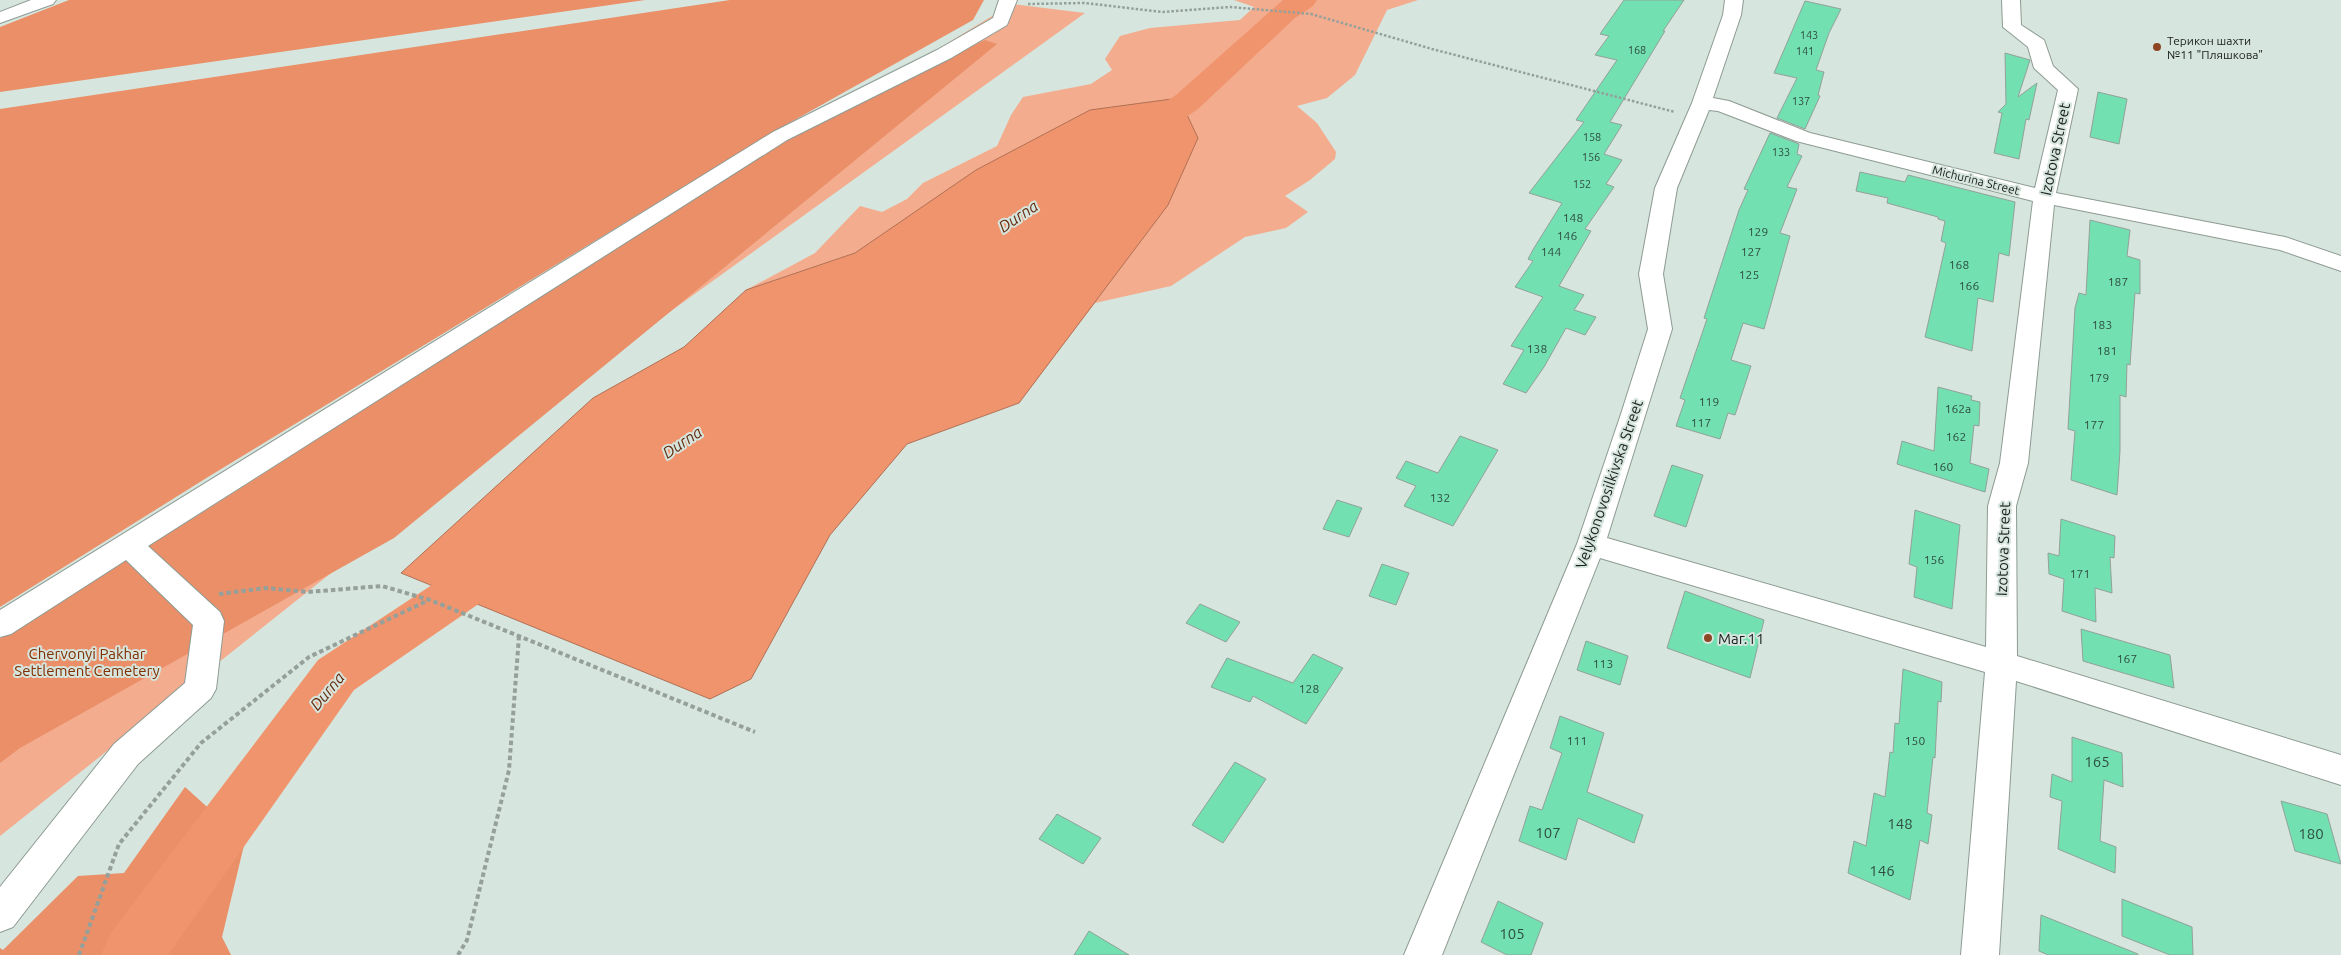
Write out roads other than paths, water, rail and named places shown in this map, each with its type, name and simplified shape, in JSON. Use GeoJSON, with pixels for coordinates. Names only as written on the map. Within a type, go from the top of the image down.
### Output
{"type":"FeatureCollection","features":[{"type":"Feature","properties":{"kind":"street"},"geometry":{"type":"LineString","coordinates":[[0,18],[47,0]]}},
{"type":"Feature","properties":{"kind":"street","name":"Velykonovosilkivska Street"},"geometry":{"type":"LineString","coordinates":[[1423,955],[1591,544],[1660,329],[1651,274],[1666,188],[1699,110],[1732,15],[1734,0]]}},
{"type":"Feature","properties":{"kind":"street","name":"Izotova Street"},"geometry":{"type":"LineString","coordinates":[[1980,955],[2001,664],[2002,506],[2014,463],[2044,196],[2068,89],[2044,68],[2037,44],[2012,27],[2011,0]]}},
{"type":"Feature","properties":{"kind":"street"},"geometry":{"type":"LineString","coordinates":[[0,625],[780,136],[944,54],[1001,21],[1007,1]]}},
{"type":"Feature","properties":{"kind":"street","name":"Michurina Street"},"geometry":{"type":"LineString","coordinates":[[1699,110],[1722,105],[1803,137],[2044,196],[2285,244],[2341,264]]}},
{"type":"Feature","properties":{"kind":"street"},"geometry":{"type":"LineString","coordinates":[[0,915],[126,754],[200,689],[210,620],[128,544]]}},
{"type":"Feature","properties":{"kind":"street"},"geometry":{"type":"LineString","coordinates":[[1591,544],[2001,664],[2341,770]]}},
{"type":"Feature","properties":{"kind":"water"},"geometry":{"type":"Polygon","coordinates":[[[1179,98],[1198,138],[1168,205],[1019,403],[907,444],[830,535],[751,679],[710,699],[401,573],[593,398],[684,347],[746,290],[855,253],[976,170],[1090,110],[1179,98]]]}},
{"type":"Feature","properties":{"kind":"waterway","name":"Durna"},"geometry":{"type":"LineString","coordinates":[[1130,140],[1187,102],[1285,12],[1303,0]]}},
{"type":"Feature","properties":{"kind":"waterway","name":"Durna"},"geometry":{"type":"LineString","coordinates":[[132,955],[336,675],[505,561]]}},
{"type":"Feature","properties":{"kind":"place","name":"Терикон шахти №11 \"Пляшкова\""},"geometry":{"type":"Point","coordinates":[2157,47]}},
{"type":"Feature","properties":{"kind":"place","name":"Маг.11"},"geometry":{"type":"Point","coordinates":[1708,638]}},
{"type":"Feature","properties":{"kind":"park label","name":"Chervonyi Pakhar Settlement Cemetery"},"geometry":{"type":"Point","coordinates":[87,662]}}]}
